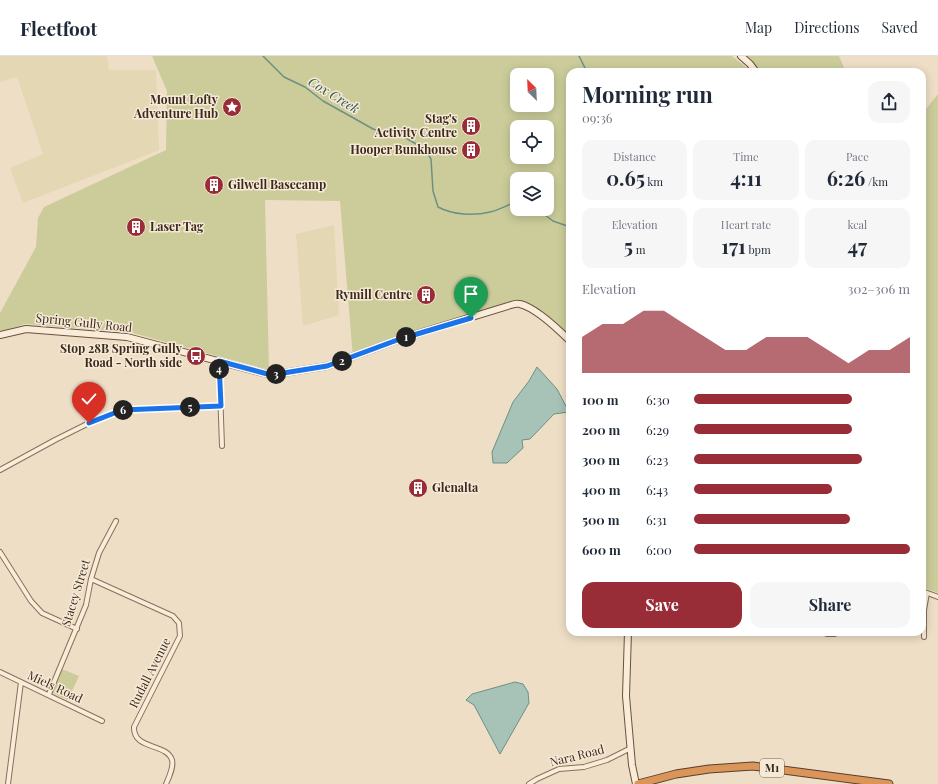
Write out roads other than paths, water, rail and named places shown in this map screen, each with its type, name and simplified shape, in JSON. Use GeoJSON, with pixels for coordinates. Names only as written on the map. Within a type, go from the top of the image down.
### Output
{"type":"FeatureCollection","features":[{"type":"Feature","properties":{"kind":"highway","name":"M1"},"geometry":{"type":"LineString","coordinates":[[637,784],[676,774],[709,769],[753,766],[889,784]]}},
{"type":"Feature","properties":{"kind":"main road"},"geometry":{"type":"LineString","coordinates":[[741,56],[753,68]]}},
{"type":"Feature","properties":{"kind":"main road","name":"Spring Gully Road"},"geometry":{"type":"LineString","coordinates":[[0,336],[26,329],[127,337],[271,375],[327,366],[400,339],[511,305],[519,304],[525,306],[552,324],[566,337]]}},
{"type":"Feature","properties":{"kind":"main road"},"geometry":{"type":"LineString","coordinates":[[628,636],[626,696],[632,765],[637,784]]}},
{"type":"Feature","properties":{"kind":"street"},"geometry":{"type":"LineString","coordinates":[[219,361],[222,446]]}},
{"type":"Feature","properties":{"kind":"street"},"geometry":{"type":"LineString","coordinates":[[0,470],[89,423],[122,410],[221,406]]}},
{"type":"Feature","properties":{"kind":"street","name":"Stacey Street"},"geometry":{"type":"LineString","coordinates":[[48,694],[86,605],[91,579],[99,553],[116,521]]}},
{"type":"Feature","properties":{"kind":"street"},"geometry":{"type":"LineString","coordinates":[[0,552],[31,601],[42,613],[76,629]]}},
{"type":"Feature","properties":{"kind":"street","name":"Rudall Avenue"},"geometry":{"type":"LineString","coordinates":[[91,579],[174,616],[179,622],[180,636],[134,727],[133,733],[137,739],[168,754],[172,760],[171,773],[166,784]]}},
{"type":"Feature","properties":{"kind":"street"},"geometry":{"type":"LineString","coordinates":[[926,593],[938,597]]}},
{"type":"Feature","properties":{"kind":"street","name":"Miels Road"},"geometry":{"type":"LineString","coordinates":[[0,672],[102,721]]}},
{"type":"Feature","properties":{"kind":"street"},"geometry":{"type":"LineString","coordinates":[[8,784],[20,682]]}},
{"type":"Feature","properties":{"kind":"street","name":"Nara Road"},"geometry":{"type":"LineString","coordinates":[[529,784],[558,769],[584,767],[607,760],[631,748]]}},
{"type":"Feature","properties":{"kind":"waterway","name":"Cox Creek"},"geometry":{"type":"LineString","coordinates":[[263,56],[284,77],[305,87],[323,101],[373,129],[404,137],[425,149],[431,159],[433,191],[438,207],[450,212],[477,214],[490,212],[510,204]]}},
{"type":"Feature","properties":{"kind":"waterway"},"geometry":{"type":"LineString","coordinates":[[579,56],[585,68]]}},
{"type":"Feature","properties":{"kind":"waterway","name":"Cox Creek"},"geometry":{"type":"LineString","coordinates":[[546,216],[553,221],[566,226]]}},
{"type":"Feature","properties":{"kind":"place","name":"Mount Lofty Adventure Hub"},"geometry":{"type":"Point","coordinates":[232,107]}},
{"type":"Feature","properties":{"kind":"place","name":"Stag's Activity Centre"},"geometry":{"type":"Point","coordinates":[471,126]}},
{"type":"Feature","properties":{"kind":"place","name":"Hooper Bunkhouse"},"geometry":{"type":"Point","coordinates":[471,150]}},
{"type":"Feature","properties":{"kind":"place","name":"Gilwell Basecamp"},"geometry":{"type":"Point","coordinates":[214,185]}},
{"type":"Feature","properties":{"kind":"place","name":"Laser Tag"},"geometry":{"type":"Point","coordinates":[136,227]}},
{"type":"Feature","properties":{"kind":"place","name":"Rymill Centre"},"geometry":{"type":"Point","coordinates":[426,295]}},
{"type":"Feature","properties":{"kind":"place","name":"Stop 28B Spring Gully Road - North side"},"geometry":{"type":"Point","coordinates":[196,356]}},
{"type":"Feature","properties":{"kind":"place","name":"Glenalta"},"geometry":{"type":"Point","coordinates":[418,488]}}]}
